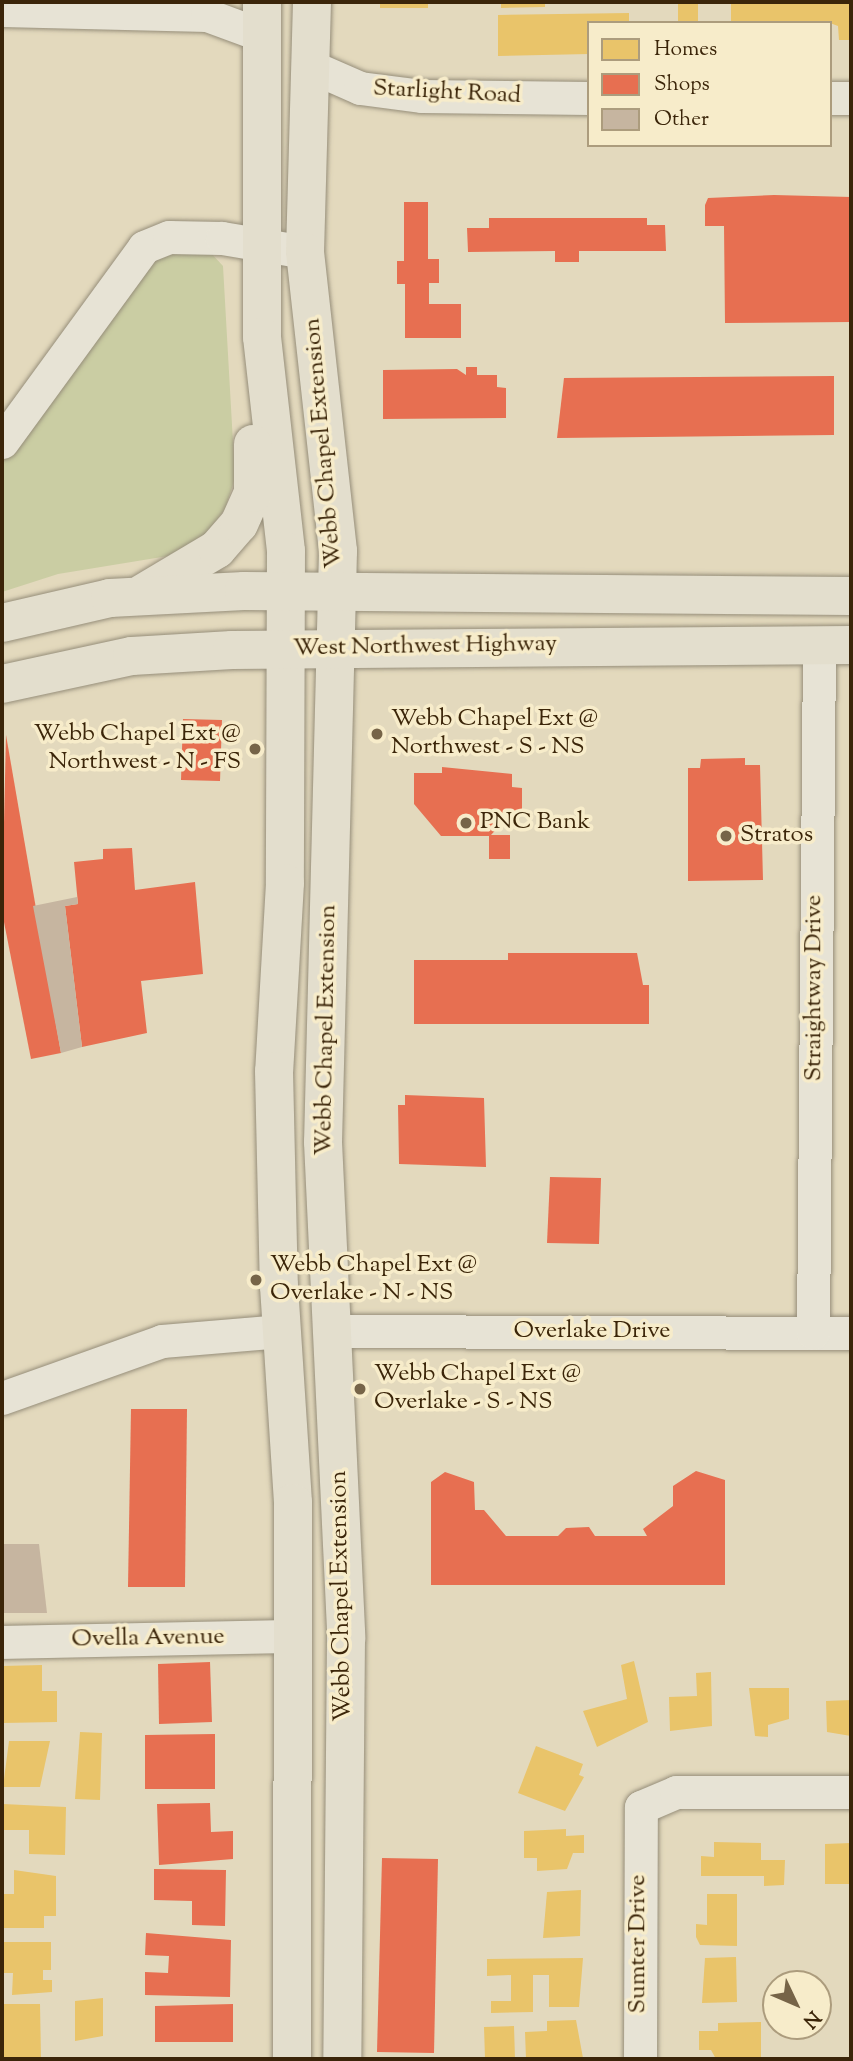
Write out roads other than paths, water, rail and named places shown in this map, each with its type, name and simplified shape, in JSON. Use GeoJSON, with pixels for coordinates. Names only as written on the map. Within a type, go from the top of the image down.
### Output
{"type":"FeatureCollection","features":[{"type":"Feature","properties":{"kind":"main road","name":"Webb Chapel Extension"},"geometry":{"type":"LineString","coordinates":[[312,2],[305,252],[338,551],[333,647],[323,1142],[346,1639],[342,2059]]}},
{"type":"Feature","properties":{"kind":"main road","name":"Webb Chapel Extension"},"geometry":{"type":"LineString","coordinates":[[262,18],[262,245],[267,386],[286,591],[285,883],[276,1023],[282,1331],[295,1636],[292,2059]]}},
{"type":"Feature","properties":{"kind":"main road"},"geometry":{"type":"LineString","coordinates":[[262,18],[310,66]]}},
{"type":"Feature","properties":{"kind":"main road"},"geometry":{"type":"LineString","coordinates":[[135,597],[217,549],[239,524],[253,493],[253,442],[267,386]]}},
{"type":"Feature","properties":{"kind":"main road"},"geometry":{"type":"LineString","coordinates":[[2,623],[135,597],[286,591],[841,596]]}},
{"type":"Feature","properties":{"kind":"main road"},"geometry":{"type":"LineString","coordinates":[[675,645],[706,623],[804,621],[841,596]]}},
{"type":"Feature","properties":{"kind":"main road","name":"West Northwest Highway"},"geometry":{"type":"LineString","coordinates":[[2,684],[132,656],[333,647],[835,644]]}},
{"type":"Feature","properties":{"kind":"main road"},"geometry":{"type":"LineString","coordinates":[[276,1023],[299,1044],[305,1122],[323,1142]]}},
{"type":"Feature","properties":{"kind":"main road"},"geometry":{"type":"LineString","coordinates":[[282,1331],[332,1331]]}},
{"type":"Feature","properties":{"kind":"street"},"geometry":{"type":"LineString","coordinates":[[2,10],[262,18]]}},
{"type":"Feature","properties":{"kind":"street","name":"Starlight Road"},"geometry":{"type":"LineString","coordinates":[[310,66],[360,88],[422,96],[587,98]]}},
{"type":"Feature","properties":{"kind":"street"},"geometry":{"type":"LineString","coordinates":[[832,98],[851,98]]}},
{"type":"Feature","properties":{"kind":"street"},"geometry":{"type":"LineString","coordinates":[[2,442],[144,247],[169,237],[262,245],[305,252]]}},
{"type":"Feature","properties":{"kind":"street","name":"Straightway Drive"},"geometry":{"type":"LineString","coordinates":[[813,1333],[835,644]]}},
{"type":"Feature","properties":{"kind":"street"},"geometry":{"type":"LineString","coordinates":[[2,1398],[162,1341],[282,1331]]}},
{"type":"Feature","properties":{"kind":"street","name":"Overlake Drive"},"geometry":{"type":"LineString","coordinates":[[332,1331],[851,1333]]}},
{"type":"Feature","properties":{"kind":"street","name":"Ovella Avenue"},"geometry":{"type":"LineString","coordinates":[[2,1642],[295,1636]]}},
{"type":"Feature","properties":{"kind":"street","name":"Sumter Drive"},"geometry":{"type":"LineString","coordinates":[[640,2059],[638,1829],[641,1807],[676,1792],[851,1793]]}},
{"type":"Feature","properties":{"kind":"place","name":"Webb Chapel Ext @ Northwest - S - NS"},"geometry":{"type":"Point","coordinates":[377,734]}},
{"type":"Feature","properties":{"kind":"place","name":"Webb Chapel Ext @ Northwest - N - FS"},"geometry":{"type":"Point","coordinates":[255,749]}},
{"type":"Feature","properties":{"kind":"place","name":"PNC Bank"},"geometry":{"type":"Point","coordinates":[466,823]}},
{"type":"Feature","properties":{"kind":"place","name":"Stratos"},"geometry":{"type":"Point","coordinates":[726,836]}},
{"type":"Feature","properties":{"kind":"place","name":"Webb Chapel Ext @ Overlake - N - NS"},"geometry":{"type":"Point","coordinates":[256,1280]}},
{"type":"Feature","properties":{"kind":"place","name":"Webb Chapel Ext @ Overlake - S - NS"},"geometry":{"type":"Point","coordinates":[360,1389]}}]}
